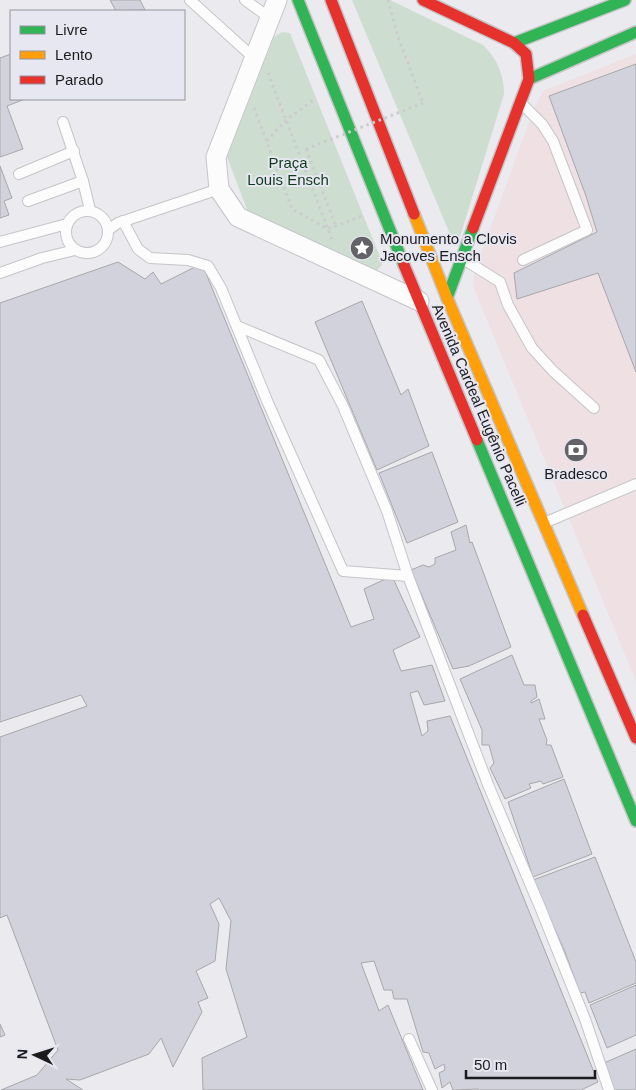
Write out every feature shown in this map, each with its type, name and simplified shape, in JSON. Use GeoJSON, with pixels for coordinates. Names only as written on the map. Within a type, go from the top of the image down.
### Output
{"type":"FeatureCollection","features":[{"type":"Feature","properties":{"kind":"main road","name":"Avenida Cardeal Eugênio Pacelli"},"geometry":{"type":"LineString","coordinates":[[298,0],[419,301],[636,821]]}},
{"type":"Feature","properties":{"kind":"main road","name":"Avenida Cardeal Eugênio Pacelli"},"geometry":{"type":"LineString","coordinates":[[331,0],[448,298],[636,738]]}},
{"type":"Feature","properties":{"kind":"main road"},"geometry":{"type":"LineString","coordinates":[[423,0],[514,43],[526,54],[529,79],[448,298]]}},
{"type":"Feature","properties":{"kind":"main road"},"geometry":{"type":"LineString","coordinates":[[514,43],[625,0]]}},
{"type":"Feature","properties":{"kind":"main road"},"geometry":{"type":"LineString","coordinates":[[529,79],[636,32]]}},
{"type":"Feature","properties":{"kind":"street"},"geometry":{"type":"LineString","coordinates":[[278,0],[216,156],[219,189],[238,217],[419,301]]}},
{"type":"Feature","properties":{"kind":"lane"},"geometry":{"type":"LineString","coordinates":[[190,0],[256,52]]}},
{"type":"Feature","properties":{"kind":"lane"},"geometry":{"type":"LineString","coordinates":[[244,0],[270,18]]}},
{"type":"Feature","properties":{"kind":"lane"},"geometry":{"type":"LineString","coordinates":[[520,102],[542,124],[553,141],[587,230],[523,260]]}},
{"type":"Feature","properties":{"kind":"lane"},"geometry":{"type":"LineString","coordinates":[[63,122],[74,151],[90,210]]}},
{"type":"Feature","properties":{"kind":"lane"},"geometry":{"type":"LineString","coordinates":[[19,174],[74,151]]}},
{"type":"Feature","properties":{"kind":"lane"},"geometry":{"type":"LineString","coordinates":[[28,201],[83,181]]}},
{"type":"Feature","properties":{"kind":"lane"},"geometry":{"type":"LineString","coordinates":[[108,230],[123,221],[219,189]]}},
{"type":"Feature","properties":{"kind":"lane"},"geometry":{"type":"LineString","coordinates":[[90,210],[99,214],[105,221],[108,230],[107,240],[102,248],[84,253],[75,250],[68,243],[66,234],[67,224],[72,216],[80,211],[90,210]]}},
{"type":"Feature","properties":{"kind":"lane"},"geometry":{"type":"LineString","coordinates":[[123,221],[138,249],[150,258],[188,260],[208,266],[221,288],[268,403],[343,571],[408,576]]}},
{"type":"Feature","properties":{"kind":"lane"},"geometry":{"type":"LineString","coordinates":[[0,242],[67,224]]}},
{"type":"Feature","properties":{"kind":"lane"},"geometry":{"type":"LineString","coordinates":[[1,270],[75,250]]}},
{"type":"Feature","properties":{"kind":"lane"},"geometry":{"type":"LineString","coordinates":[[462,258],[500,282],[508,304],[532,348],[553,371],[594,408]]}},
{"type":"Feature","properties":{"kind":"lane"},"geometry":{"type":"LineString","coordinates":[[237,326],[319,360],[343,406],[387,511],[408,576],[489,787],[582,1010],[609,1090]]}},
{"type":"Feature","properties":{"kind":"lane"},"geometry":{"type":"LineString","coordinates":[[543,524],[636,484]]}},
{"type":"Feature","properties":{"kind":"lane"},"geometry":{"type":"LineString","coordinates":[[408,1039],[432,1090]]}},
{"type":"Feature","properties":{"kind":"path"},"geometry":{"type":"LineString","coordinates":[[336,226],[306,149],[423,103],[398,37],[388,0]]}},
{"type":"Feature","properties":{"kind":"path"},"geometry":{"type":"LineString","coordinates":[[256,52],[286,120],[341,264]]}},
{"type":"Feature","properties":{"kind":"path"},"geometry":{"type":"LineString","coordinates":[[244,82],[292,209],[328,229],[382,209]]}},
{"type":"Feature","properties":{"kind":"path"},"geometry":{"type":"LineString","coordinates":[[267,141],[286,120],[332,88]]}},
{"type":"Feature","properties":{"kind":"shaded area"},"geometry":{"type":"Polygon","coordinates":[[[636,54],[636,681],[473,286],[475,270],[534,109],[543,91],[636,54]]]}},
{"type":"Feature","properties":{"kind":"green space"},"geometry":{"type":"Polygon","coordinates":[[[352,0],[390,0],[483,45],[499,67],[503,80],[504,94],[459,240],[452,239],[352,0]]]}},
{"type":"Feature","properties":{"kind":"green space","name":"Praça Louis Ensch"},"geometry":{"type":"Polygon","coordinates":[[[282,32],[290,33],[382,262],[382,265],[376,271],[248,212],[227,157],[274,37],[282,32]]]}},
{"type":"Feature","properties":{"kind":"building"},"geometry":{"type":"Polygon","coordinates":[[[110,0],[140,0],[145,10],[115,10],[110,0]]]}},
{"type":"Feature","properties":{"kind":"building"},"geometry":{"type":"Polygon","coordinates":[[[10,54],[10,100],[22,100],[7,106],[23,149],[0,157],[0,58],[10,54]]]}},
{"type":"Feature","properties":{"kind":"building"},"geometry":{"type":"Polygon","coordinates":[[[636,64],[636,372],[598,273],[517,299],[514,273],[597,232],[586,196],[549,96],[636,64]]]}},
{"type":"Feature","properties":{"kind":"building"},"geometry":{"type":"Polygon","coordinates":[[[0,166],[12,198],[4,201],[9,215],[0,218],[0,166]]]}},
{"type":"Feature","properties":{"kind":"building"},"geometry":{"type":"Polygon","coordinates":[[[118,262],[145,279],[153,272],[161,284],[199,265],[205,271],[351,627],[374,619],[364,589],[392,576],[420,637],[393,650],[401,671],[432,665],[445,701],[424,705],[418,691],[410,693],[422,736],[428,731],[427,721],[450,716],[598,1082],[581,1090],[453,1090],[450,1082],[442,1088],[439,1073],[445,1070],[444,1064],[435,1069],[429,1053],[423,1052],[407,999],[394,999],[392,990],[384,990],[374,961],[361,963],[379,1011],[388,1005],[423,1090],[203,1090],[202,1058],[247,1037],[226,969],[231,921],[219,898],[210,904],[219,924],[215,961],[196,971],[208,998],[198,1002],[202,1012],[173,1067],[161,1038],[149,1054],[80,1080],[66,1079],[83,1090],[1,1090],[37,1075],[58,1050],[7,915],[0,918],[0,737],[87,706],[81,695],[0,722],[0,303],[118,262]]]}},
{"type":"Feature","properties":{"kind":"building"},"geometry":{"type":"Polygon","coordinates":[[[362,301],[401,395],[408,389],[429,446],[377,470],[315,322],[362,301]]]}},
{"type":"Feature","properties":{"kind":"building"},"geometry":{"type":"Polygon","coordinates":[[[432,452],[458,522],[407,543],[379,473],[432,452]]]}},
{"type":"Feature","properties":{"kind":"building"},"geometry":{"type":"Polygon","coordinates":[[[466,525],[470,543],[472,542],[511,647],[469,666],[453,669],[411,570],[423,565],[429,567],[435,564],[435,558],[456,550],[451,532],[466,525]]]}},
{"type":"Feature","properties":{"kind":"building"},"geometry":{"type":"Polygon","coordinates":[[[512,655],[524,685],[535,685],[537,697],[531,703],[539,699],[545,719],[539,719],[547,740],[546,745],[551,745],[563,777],[543,784],[541,781],[529,784],[531,788],[505,799],[490,768],[494,763],[489,745],[482,745],[482,730],[460,679],[512,655]]]}},
{"type":"Feature","properties":{"kind":"building"},"geometry":{"type":"Polygon","coordinates":[[[564,779],[592,854],[533,877],[508,802],[564,779]]]}},
{"type":"Feature","properties":{"kind":"building"},"geometry":{"type":"Polygon","coordinates":[[[595,857],[636,962],[636,983],[589,1003],[585,992],[580,993],[565,952],[533,880],[595,857]]]}},
{"type":"Feature","properties":{"kind":"building"},"geometry":{"type":"Polygon","coordinates":[[[636,985],[636,1035],[607,1048],[590,1005],[636,985]]]}},
{"type":"Feature","properties":{"kind":"building"},"geometry":{"type":"Polygon","coordinates":[[[0,1024],[5,1035],[0,1037],[0,1024]]]}},
{"type":"Feature","properties":{"kind":"building"},"geometry":{"type":"Polygon","coordinates":[[[636,1049],[636,1090],[614,1090],[604,1063],[636,1049]]]}},
{"type":"Feature","properties":{"kind":"traffic: fast"},"geometry":{"type":"LineString","coordinates":[[298,0],[404,265]]}},
{"type":"Feature","properties":{"kind":"traffic: fast"},"geometry":{"type":"LineString","coordinates":[[514,43],[625,0]]}},
{"type":"Feature","properties":{"kind":"traffic: fast"},"geometry":{"type":"LineString","coordinates":[[529,79],[636,32]]}},
{"type":"Feature","properties":{"kind":"traffic: fast"},"geometry":{"type":"LineString","coordinates":[[447,298],[473,228]]}},
{"type":"Feature","properties":{"kind":"traffic: fast"},"geometry":{"type":"LineString","coordinates":[[477,440],[636,821]]}},
{"type":"Feature","properties":{"kind":"traffic: slow"},"geometry":{"type":"LineString","coordinates":[[414,214],[447,298],[583,615]]}},
{"type":"Feature","properties":{"kind":"traffic: jam"},"geometry":{"type":"LineString","coordinates":[[331,0],[414,214]]}},
{"type":"Feature","properties":{"kind":"traffic: jam"},"geometry":{"type":"LineString","coordinates":[[423,0],[514,43],[526,54],[529,79],[473,228]]}},
{"type":"Feature","properties":{"kind":"traffic: jam"},"geometry":{"type":"LineString","coordinates":[[404,265],[477,440]]}},
{"type":"Feature","properties":{"kind":"traffic: jam"},"geometry":{"type":"LineString","coordinates":[[583,615],[636,738]]}},
{"type":"Feature","properties":{"kind":"place","name":"Monumento a Clovis Jacoves Ensch"},"geometry":{"type":"Point","coordinates":[362,248]}},
{"type":"Feature","properties":{"kind":"place","name":"Bradesco"},"geometry":{"type":"Point","coordinates":[576,450]}}]}
